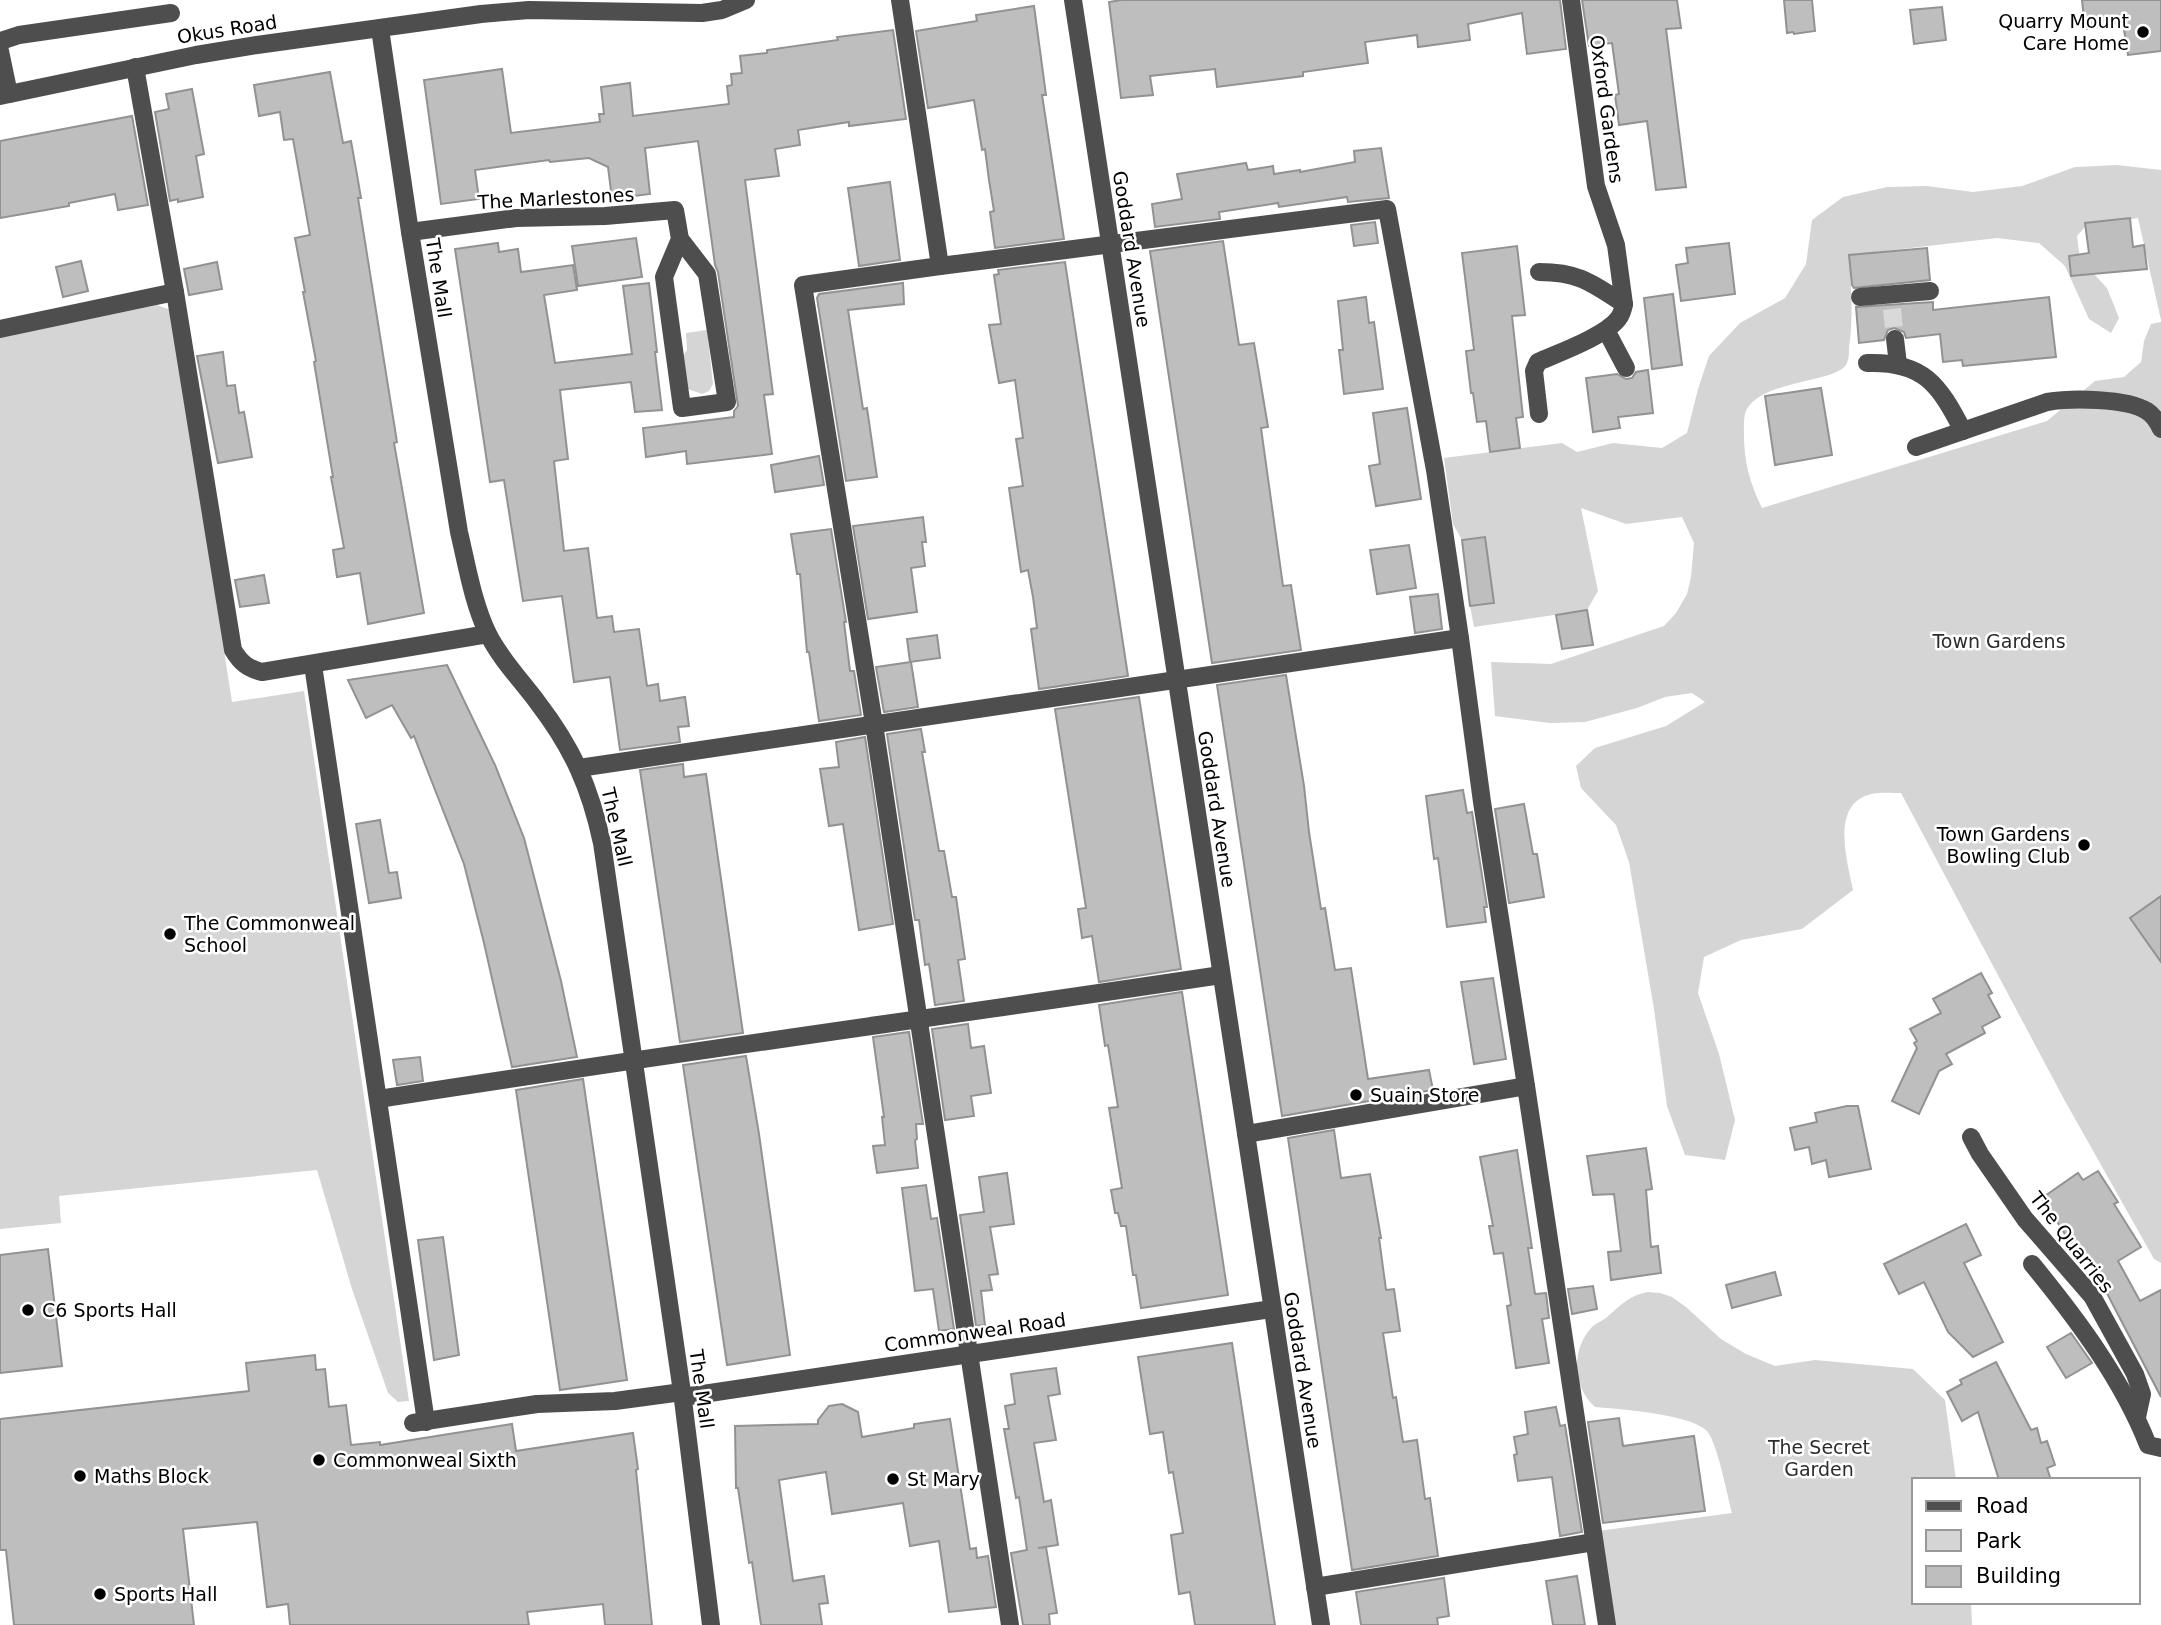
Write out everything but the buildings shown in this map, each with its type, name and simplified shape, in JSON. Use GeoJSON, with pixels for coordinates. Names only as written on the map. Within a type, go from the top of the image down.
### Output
{"type":"FeatureCollection","features":[{"type":"Feature","properties":{"kind":"street","name":"Okus Road"},"geometry":{"type":"LineString","coordinates":[[0,51],[4,95],[257,45],[481,14],[529,10],[702,13],[722,10],[746,0]]}},
{"type":"Feature","properties":{"kind":"street"},"geometry":{"type":"LineString","coordinates":[[900,0],[940,265]]}},
{"type":"Feature","properties":{"kind":"street","name":"Goddard Avenue"},"geometry":{"type":"LineString","coordinates":[[1073,0],[1321,1625]]}},
{"type":"Feature","properties":{"kind":"street","name":"Oxford Gardens"},"geometry":{"type":"LineString","coordinates":[[1571,0],[1596,186],[1616,245],[1624,303]]}},
{"type":"Feature","properties":{"kind":"street","name":"Okus Road"},"geometry":{"type":"LineString","coordinates":[[0,44],[1,41],[19,35],[171,13]]}},
{"type":"Feature","properties":{"kind":"street","name":"The Mall"},"geometry":{"type":"LineString","coordinates":[[380,29],[459,532],[470,580],[488,634],[539,705],[579,768],[595,813],[602,843],[683,1394],[711,1625]]}},
{"type":"Feature","properties":{"kind":"street"},"geometry":{"type":"LineString","coordinates":[[135,67],[175,292],[233,650],[249,669],[262,672],[488,634]]}},
{"type":"Feature","properties":{"kind":"street"},"geometry":{"type":"LineString","coordinates":[[1010,1625],[874,724],[803,285],[940,265],[1388,209],[1432,457],[1460,638],[1482,802],[1607,1625]]}},
{"type":"Feature","properties":{"kind":"street","name":"The Marlestones"},"geometry":{"type":"LineString","coordinates":[[410,232],[516,218],[605,216],[676,210],[680,239],[707,274],[727,402],[682,408],[664,277],[680,239]]}},
{"type":"Feature","properties":{"kind":"street"},"geometry":{"type":"LineString","coordinates":[[1539,272],[1574,275],[1624,303],[1617,322],[1606,330],[1538,362],[1534,371],[1539,414]]}},
{"type":"Feature","properties":{"kind":"street"},"geometry":{"type":"LineString","coordinates":[[1860,297],[1892,302],[1930,291]]}},
{"type":"Feature","properties":{"kind":"street"},"geometry":{"type":"LineString","coordinates":[[0,329],[175,292]]}},
{"type":"Feature","properties":{"kind":"street"},"geometry":{"type":"LineString","coordinates":[[1606,330],[1626,368]]}},
{"type":"Feature","properties":{"kind":"street"},"geometry":{"type":"LineString","coordinates":[[1895,339],[1898,364]]}},
{"type":"Feature","properties":{"kind":"street"},"geometry":{"type":"LineString","coordinates":[[1867,363],[1898,364],[1917,371],[1936,386],[1951,406],[1964,431]]}},
{"type":"Feature","properties":{"kind":"street"},"geometry":{"type":"LineString","coordinates":[[1916,447],[2047,402],[2068,399],[2124,404],[2146,411],[2161,429]]}},
{"type":"Feature","properties":{"kind":"street"},"geometry":{"type":"LineString","coordinates":[[579,768],[1460,638]]}},
{"type":"Feature","properties":{"kind":"street"},"geometry":{"type":"LineString","coordinates":[[313,665],[379,1099],[632,1059],[1221,975]]}},
{"type":"Feature","properties":{"kind":"street"},"geometry":{"type":"LineString","coordinates":[[1246,1134],[1526,1086]]}},
{"type":"Feature","properties":{"kind":"street","name":"Commonweal Road"},"geometry":{"type":"LineString","coordinates":[[379,1099],[420,1423],[537,1404],[615,1401],[683,1394],[1272,1309]]}},
{"type":"Feature","properties":{"kind":"street","name":"The Quarries"},"geometry":{"type":"LineString","coordinates":[[1971,1137],[2025,1219],[2092,1296],[2135,1374],[2142,1394],[2137,1417]]}},
{"type":"Feature","properties":{"kind":"street"},"geometry":{"type":"LineString","coordinates":[[2032,1264],[2067,1306],[2095,1348],[2137,1417],[2148,1445],[2161,1448]]}},
{"type":"Feature","properties":{"kind":"street"},"geometry":{"type":"LineString","coordinates":[[1315,1587],[1594,1542]]}},
{"type":"Feature","properties":{"kind":"green space","name":"Town Gardens"},"geometry":{"type":"Polygon","coordinates":[[[2117,165],[2161,170],[2161,320],[2138,218],[2085,227],[2077,236],[2080,259],[2107,288],[2119,318],[2111,333],[2089,319],[2065,266],[2039,243],[1997,238],[1850,255],[1851,324],[1847,363],[1830,374],[1769,392],[1756,399],[1745,415],[1744,445],[1748,473],[1762,508],[2047,421],[2095,381],[2124,377],[2141,362],[2144,341],[2151,324],[2161,322],[2161,1263],[2154,1259],[2065,1101],[1901,793],[1867,795],[1853,804],[1848,814],[1844,839],[1853,890],[1802,929],[1741,940],[1704,957],[1698,993],[1719,1054],[1735,1120],[1725,1160],[1685,1155],[1667,1106],[1629,862],[1616,825],[1581,788],[1576,766],[1595,748],[1666,726],[1705,702],[1692,693],[1665,697],[1637,708],[1585,722],[1550,723],[1495,716],[1491,662],[1551,664],[1664,626],[1676,613],[1687,594],[1694,543],[1682,517],[1626,524],[1581,508],[1598,591],[1587,610],[1474,627],[1470,606],[1494,603],[1485,537],[1462,540],[1453,524],[1444,458],[1562,443],[1577,452],[1613,443],[1662,448],[1687,433],[1709,356],[1740,323],[1785,298],[1806,264],[1812,220],[1843,197],[1887,187],[1927,186],[1973,192],[2022,186],[2075,167],[2117,165]]]}},
{"type":"Feature","properties":{"kind":"green space"},"geometry":{"type":"Polygon","coordinates":[[[157,305],[171,310],[232,702],[304,691],[409,1401],[398,1402],[388,1393],[352,1289],[317,1170],[59,1196],[61,1223],[0,1229],[0,338],[157,305]]]}},
{"type":"Feature","properties":{"kind":"green space"},"geometry":{"type":"Polygon","coordinates":[[[707,330],[713,384],[709,391],[702,394],[688,389],[684,380],[682,357],[687,350],[686,333],[707,330]]]}},
{"type":"Feature","properties":{"kind":"green space","name":"The Secret Garden"},"geometry":{"type":"Polygon","coordinates":[[[1648,1292],[1672,1297],[1721,1339],[1746,1354],[1775,1366],[1815,1360],[1913,1369],[1945,1400],[1956,1478],[1912,1478],[1912,1604],[1971,1604],[1972,1625],[1611,1625],[1598,1531],[1732,1513],[1718,1456],[1706,1430],[1697,1424],[1670,1416],[1595,1407],[1582,1389],[1577,1368],[1580,1346],[1585,1336],[1594,1326],[1635,1296],[1648,1292]]]}},
{"type":"Feature","properties":{"kind":"tunnel"},"geometry":{"type":"LineString","coordinates":[[1892,309],[1895,339]]}},
{"type":"Feature","properties":{"kind":"place","name":"Quarry Mount Care Home"},"geometry":{"type":"Point","coordinates":[2143,32]}},
{"type":"Feature","properties":{"kind":"place","name":"Town Gardens Bowling Club"},"geometry":{"type":"Point","coordinates":[2084,845]}},
{"type":"Feature","properties":{"kind":"place","name":"The Commonweal School"},"geometry":{"type":"Point","coordinates":[170,934]}},
{"type":"Feature","properties":{"kind":"place","name":"Suain Store"},"geometry":{"type":"Point","coordinates":[1356,1095]}},
{"type":"Feature","properties":{"kind":"place","name":"C6 Sports Hall"},"geometry":{"type":"Point","coordinates":[28,1310]}},
{"type":"Feature","properties":{"kind":"place","name":"Commonweal Sixth"},"geometry":{"type":"Point","coordinates":[319,1460]}},
{"type":"Feature","properties":{"kind":"place","name":"Maths Block"},"geometry":{"type":"Point","coordinates":[80,1476]}},
{"type":"Feature","properties":{"kind":"place","name":"St Mary"},"geometry":{"type":"Point","coordinates":[893,1479]}},
{"type":"Feature","properties":{"kind":"place","name":"Sports Hall"},"geometry":{"type":"Point","coordinates":[100,1594]}}]}
